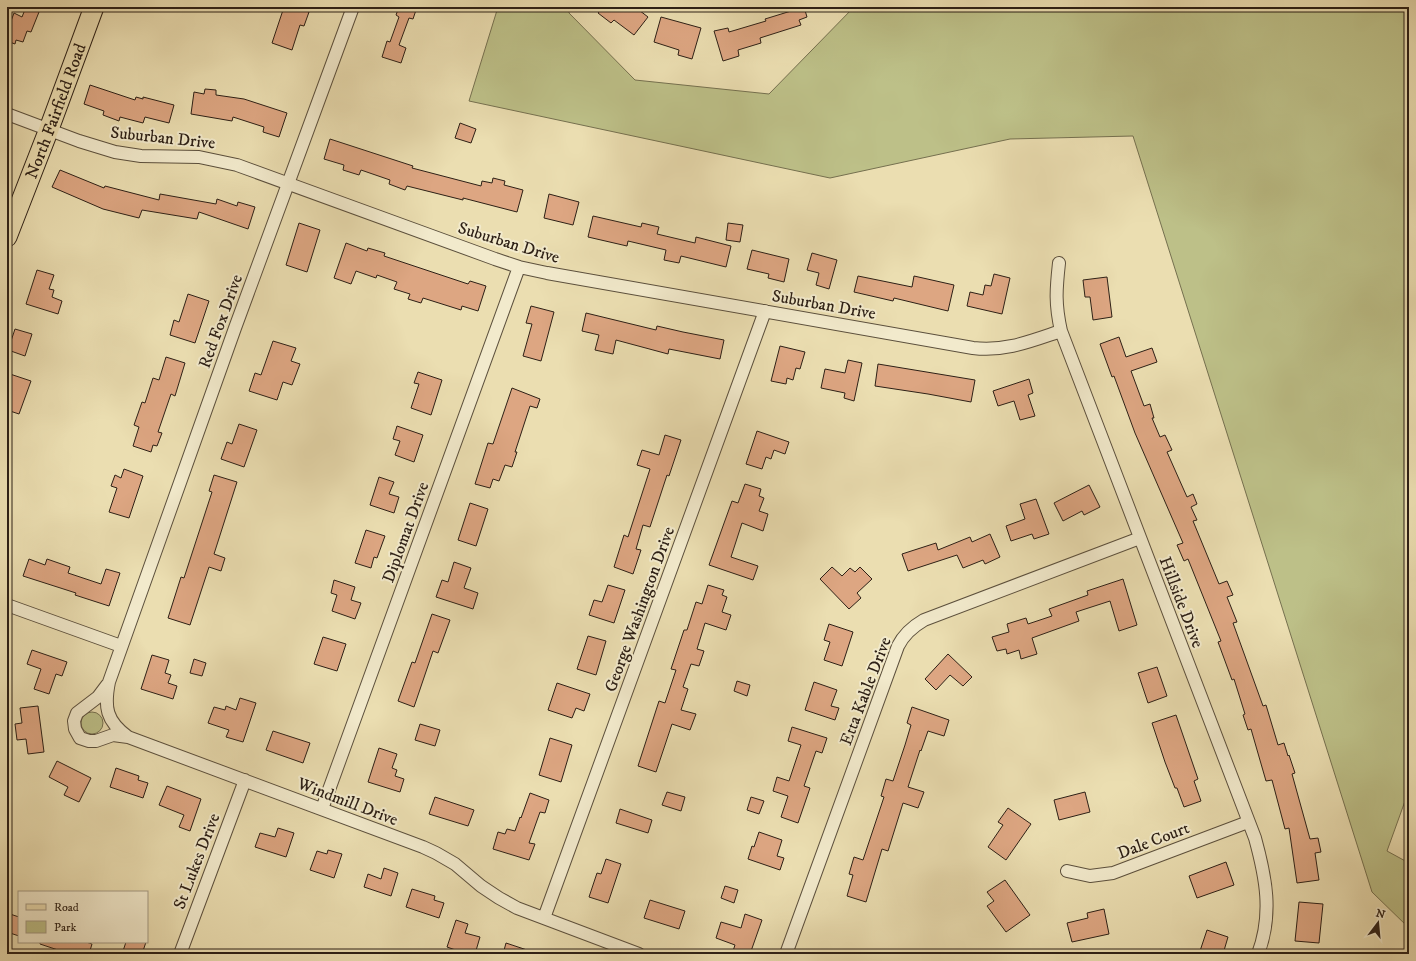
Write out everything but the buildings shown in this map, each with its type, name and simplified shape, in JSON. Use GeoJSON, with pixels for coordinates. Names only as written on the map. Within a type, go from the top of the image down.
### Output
{"type":"FeatureCollection","features":[{"type":"Feature","properties":{"kind":"main road","name":"North Fairfield Road"},"geometry":{"type":"LineString","coordinates":[[7,237],[49,130],[94,7]]}},
{"type":"Feature","properties":{"kind":"street","name":"Red Fox Drive"},"geometry":{"type":"LineString","coordinates":[[121,646],[235,328],[353,7]]}},
{"type":"Feature","properties":{"kind":"street","name":"Suburban Drive"},"geometry":{"type":"LineString","coordinates":[[7,114],[79,141],[115,152],[141,156],[186,156],[213,158],[238,165],[519,267],[547,274],[982,349],[1004,348],[1022,344],[1061,331]]}},
{"type":"Feature","properties":{"kind":"street","name":"Hillside Drive"},"geometry":{"type":"LineString","coordinates":[[1059,263],[1056,297],[1057,314],[1061,331],[1248,822],[1262,865],[1266,887],[1266,917],[1264,933],[1258,954]]}},
{"type":"Feature","properties":{"kind":"street","name":"Diplomat Drive"},"geometry":{"type":"LineString","coordinates":[[322,809],[519,267]]}},
{"type":"Feature","properties":{"kind":"street","name":"George Washington Drive"},"geometry":{"type":"LineString","coordinates":[[544,918],[765,311]]}},
{"type":"Feature","properties":{"kind":"street","name":"Etta Kable Drive"},"geometry":{"type":"LineString","coordinates":[[786,954],[898,646],[905,634],[924,620],[1140,538]]}},
{"type":"Feature","properties":{"kind":"street"},"geometry":{"type":"LineString","coordinates":[[7,605],[121,646]]}},
{"type":"Feature","properties":{"kind":"street","name":"Windmill Drive"},"geometry":{"type":"LineString","coordinates":[[121,646],[109,682],[106,700],[109,716],[117,728],[128,737],[436,853],[455,864],[481,886],[517,908],[639,954]]}},
{"type":"Feature","properties":{"kind":"street"},"geometry":{"type":"LineString","coordinates":[[109,682],[98,697],[77,713],[74,721],[75,729],[80,738],[89,741],[96,741],[113,735],[128,737]]}},
{"type":"Feature","properties":{"kind":"street","name":"St Lukes Drive"},"geometry":{"type":"LineString","coordinates":[[180,954],[245,780]]}},
{"type":"Feature","properties":{"kind":"street","name":"Dale Court"},"geometry":{"type":"LineString","coordinates":[[1067,871],[1090,876],[1113,873],[1248,822]]}},
{"type":"Feature","properties":{"kind":"green space"},"geometry":{"type":"Polygon","coordinates":[[[498,7],[569,7],[569,13],[635,80],[769,94],[854,7],[1409,7],[1409,790],[1387,851],[1409,863],[1409,928],[1372,892],[1133,136],[1010,139],[830,178],[469,101],[498,7]]]}},
{"type":"Feature","properties":{"kind":"green space"},"geometry":{"type":"Polygon","coordinates":[[[92,712],[100,715],[103,723],[100,731],[92,734],[84,731],[81,723],[84,715],[92,712]]]}}]}
